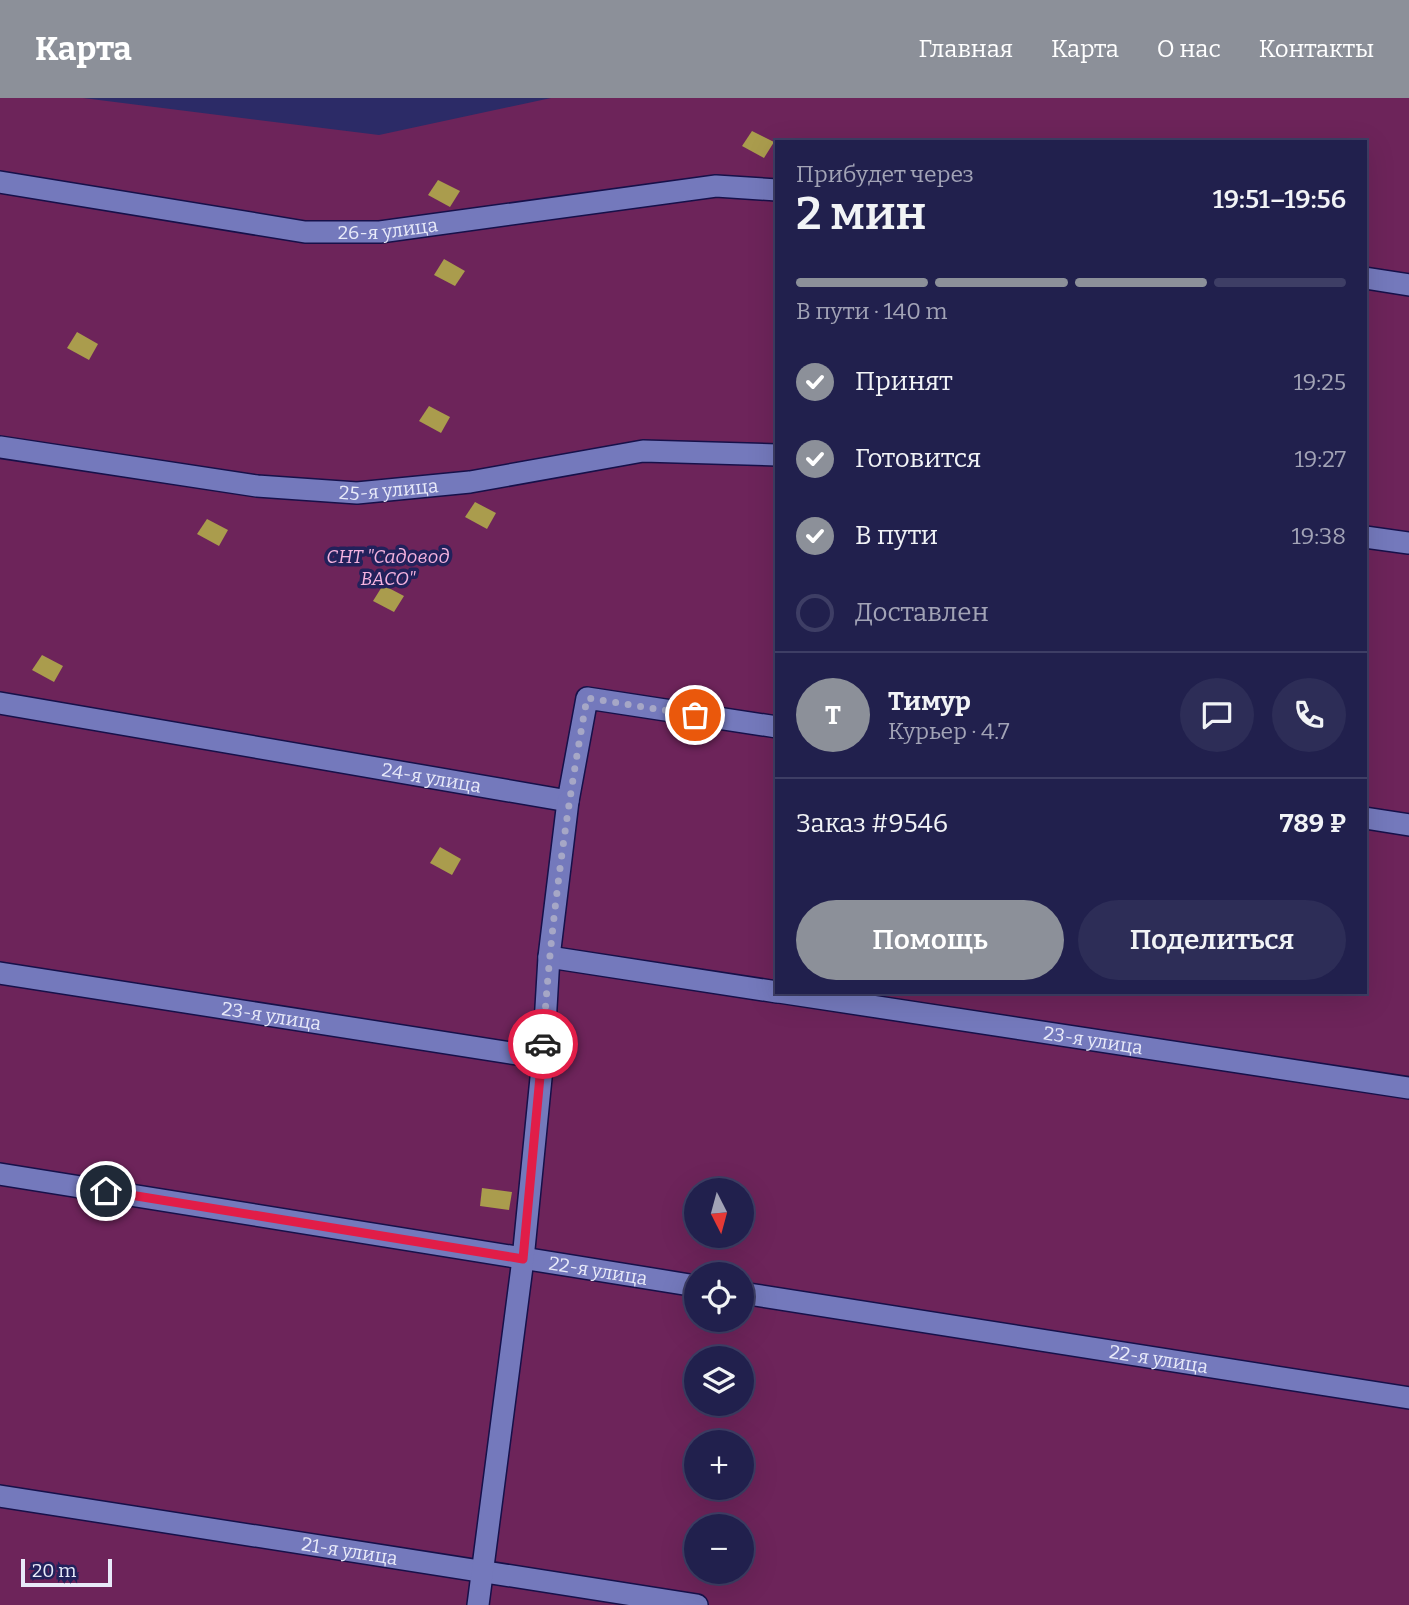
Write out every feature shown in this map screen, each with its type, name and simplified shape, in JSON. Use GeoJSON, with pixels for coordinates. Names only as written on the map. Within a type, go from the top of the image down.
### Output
{"type":"FeatureCollection","features":[{"type":"Feature","properties":{"kind":"street","name":"26-я улица"},"geometry":{"type":"LineString","coordinates":[[0,182],[305,232],[380,232],[716,186],[775,190]]}},
{"type":"Feature","properties":{"kind":"street"},"geometry":{"type":"LineString","coordinates":[[1367,278],[1409,285]]}},
{"type":"Feature","properties":{"kind":"street","name":"25-я улица"},"geometry":{"type":"LineString","coordinates":[[0,447],[257,486],[357,493],[470,482],[643,451],[775,455]]}},
{"type":"Feature","properties":{"kind":"street"},"geometry":{"type":"LineString","coordinates":[[1367,537],[1409,543]]}},
{"type":"Feature","properties":{"kind":"street"},"geometry":{"type":"LineString","coordinates":[[478,1605],[523,1259],[543,1058],[548,957],[568,802],[587,698],[775,727]]}},
{"type":"Feature","properties":{"kind":"street","name":"24-я улица"},"geometry":{"type":"LineString","coordinates":[[0,703],[568,802]]}},
{"type":"Feature","properties":{"kind":"street"},"geometry":{"type":"LineString","coordinates":[[1367,818],[1409,825]]}},
{"type":"Feature","properties":{"kind":"street","name":"23-я улица"},"geometry":{"type":"LineString","coordinates":[[548,957],[775,992]]}},
{"type":"Feature","properties":{"kind":"street","name":"23-я улица"},"geometry":{"type":"LineString","coordinates":[[0,973],[543,1058]]}},
{"type":"Feature","properties":{"kind":"street","name":"23-я улица"},"geometry":{"type":"LineString","coordinates":[[791,994],[1409,1088]]}},
{"type":"Feature","properties":{"kind":"street","name":"22-я улица"},"geometry":{"type":"LineString","coordinates":[[0,1174],[684,1284]]}},
{"type":"Feature","properties":{"kind":"street","name":"22-я улица"},"geometry":{"type":"LineString","coordinates":[[754,1295],[1409,1398]]}},
{"type":"Feature","properties":{"kind":"street","name":"21-я улица"},"geometry":{"type":"LineString","coordinates":[[0,1496],[697,1605]]}},
{"type":"Feature","properties":{"kind":"green space","name":"СНТ \"Садовод ВАСО\""},"geometry":{"type":"Polygon","coordinates":[[[0,98],[83,98],[379,135],[551,98],[1409,98],[1409,1605],[0,1605],[0,98]]]}},
{"type":"Feature","properties":{"kind":"building"},"geometry":{"type":"Polygon","coordinates":[[[752,131],[774,142],[764,158],[742,146],[752,131]]]}},
{"type":"Feature","properties":{"kind":"building"},"geometry":{"type":"Polygon","coordinates":[[[438,180],[460,191],[450,207],[428,195],[438,180]]]}},
{"type":"Feature","properties":{"kind":"building"},"geometry":{"type":"Polygon","coordinates":[[[444,259],[465,271],[455,286],[434,275],[444,259]]]}},
{"type":"Feature","properties":{"kind":"building"},"geometry":{"type":"Polygon","coordinates":[[[77,332],[98,344],[89,360],[67,348],[77,332]]]}},
{"type":"Feature","properties":{"kind":"building"},"geometry":{"type":"Polygon","coordinates":[[[429,406],[450,417],[441,433],[419,421],[429,406]]]}},
{"type":"Feature","properties":{"kind":"building"},"geometry":{"type":"Polygon","coordinates":[[[475,502],[496,513],[487,529],[465,517],[475,502]]]}},
{"type":"Feature","properties":{"kind":"building"},"geometry":{"type":"Polygon","coordinates":[[[207,519],[228,530],[219,546],[197,534],[207,519]]]}},
{"type":"Feature","properties":{"kind":"building"},"geometry":{"type":"Polygon","coordinates":[[[383,585],[404,596],[394,612],[373,601],[383,585]]]}},
{"type":"Feature","properties":{"kind":"building"},"geometry":{"type":"Polygon","coordinates":[[[42,655],[63,666],[54,682],[32,670],[42,655]]]}},
{"type":"Feature","properties":{"kind":"building"},"geometry":{"type":"Polygon","coordinates":[[[440,847],[461,859],[452,875],[430,863],[440,847]]]}},
{"type":"Feature","properties":{"kind":"building"},"geometry":{"type":"Polygon","coordinates":[[[482,1188],[512,1192],[509,1210],[480,1206],[482,1188]]]}},
{"type":"Feature","properties":{"kind":"way so far"},"geometry":{"type":"LineString","coordinates":[[543,1044],[548,957],[568,802],[587,698],[695,715]]}},
{"type":"Feature","properties":{"kind":"route"},"geometry":{"type":"LineString","coordinates":[[106,1191],[523,1259],[543,1044]]}}]}
